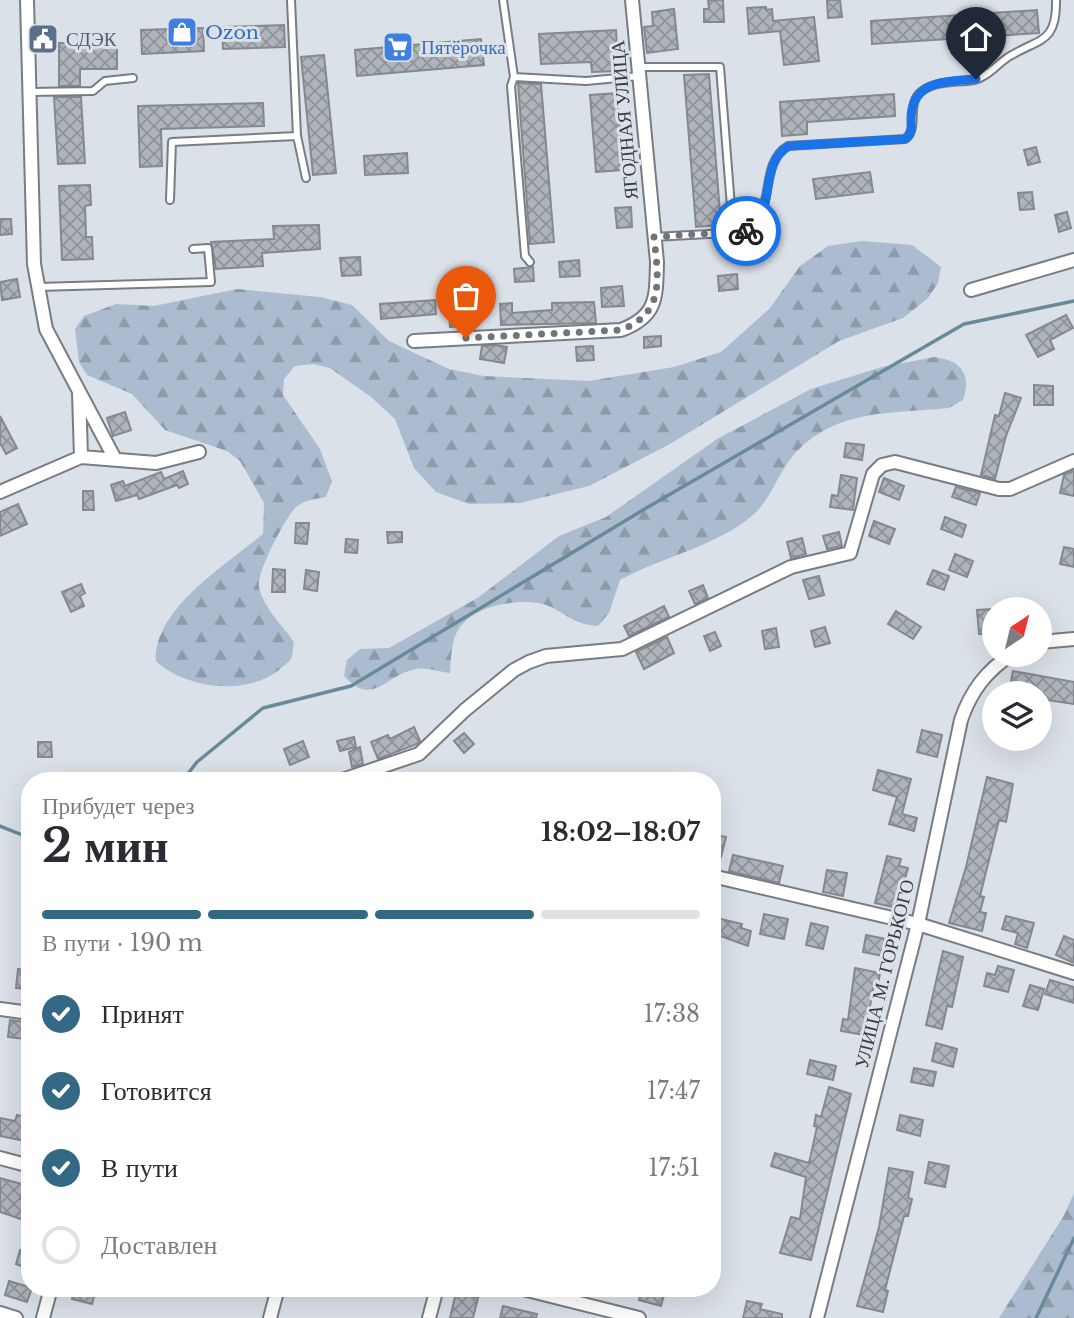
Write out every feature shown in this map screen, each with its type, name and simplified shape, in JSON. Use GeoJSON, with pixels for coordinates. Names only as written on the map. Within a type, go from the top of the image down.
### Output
{"type":"FeatureCollection","features":[{"type":"Feature","properties":{"kind":"street"},"geometry":{"type":"LineString","coordinates":[[27,0],[34,264],[46,329],[116,459]]}},
{"type":"Feature","properties":{"kind":"street","name":"ЯГОДНАЯ УЛИЦА"},"geometry":{"type":"LineString","coordinates":[[414,341],[621,330],[646,317],[654,301],[654,237],[632,0]]}},
{"type":"Feature","properties":{"kind":"street"},"geometry":{"type":"LineString","coordinates":[[971,290],[1074,260]]}},
{"type":"Feature","properties":{"kind":"street"},"geometry":{"type":"LineString","coordinates":[[79,388],[81,457]]}},
{"type":"Feature","properties":{"kind":"street"},"geometry":{"type":"LineString","coordinates":[[0,492],[81,457],[156,463],[199,452]]}},
{"type":"Feature","properties":{"kind":"street"},"geometry":{"type":"LineString","coordinates":[[366,772],[419,754],[465,710],[514,670],[529,662],[546,656],[622,649],[791,567],[850,553],[873,474],[882,465],[895,462],[999,489],[1010,489],[1074,461]]}},
{"type":"Feature","properties":{"kind":"street"},"geometry":{"type":"LineString","coordinates":[[1052,641],[1074,639]]}},
{"type":"Feature","properties":{"kind":"street","name":"УЛИЦА М. ГОРЬКОГО"},"geometry":{"type":"LineString","coordinates":[[817,1318],[918,924],[964,712],[987,673],[995,667]]}},
{"type":"Feature","properties":{"kind":"street"},"geometry":{"type":"LineString","coordinates":[[721,878],[918,924],[1074,973]]}},
{"type":"Feature","properties":{"kind":"street"},"geometry":{"type":"LineString","coordinates":[[0,1009],[21,1012]]}},
{"type":"Feature","properties":{"kind":"street"},"geometry":{"type":"LineString","coordinates":[[0,1158],[21,1164]]}},
{"type":"Feature","properties":{"kind":"street"},"geometry":{"type":"LineString","coordinates":[[43,1318],[49,1297]]}},
{"type":"Feature","properties":{"kind":"street"},"geometry":{"type":"LineString","coordinates":[[270,1318],[276,1297]]}},
{"type":"Feature","properties":{"kind":"street"},"geometry":{"type":"LineString","coordinates":[[429,1318],[435,1297]]}},
{"type":"Feature","properties":{"kind":"street"},"geometry":{"type":"LineString","coordinates":[[555,1297],[639,1318]]}},
{"type":"Feature","properties":{"kind":"street"},"geometry":{"type":"LineString","coordinates":[[0,1313],[16,1318]]}},
{"type":"Feature","properties":{"kind":"lane"},"geometry":{"type":"LineString","coordinates":[[291,0],[297,136],[306,178]]}},
{"type":"Feature","properties":{"kind":"lane"},"geometry":{"type":"LineString","coordinates":[[503,0],[514,77],[510,86],[523,243],[525,256],[530,262]]}},
{"type":"Feature","properties":{"kind":"lane"},"geometry":{"type":"LineString","coordinates":[[654,237],[733,232],[756,226],[763,214],[773,163],[781,151],[789,146],[905,139],[911,131],[914,99],[918,94],[937,83],[976,79],[1011,55],[1047,38],[1055,24],[1056,0]]}},
{"type":"Feature","properties":{"kind":"lane"},"geometry":{"type":"LineString","coordinates":[[514,77],[586,81],[639,71],[720,67],[733,232]]}},
{"type":"Feature","properties":{"kind":"lane"},"geometry":{"type":"LineString","coordinates":[[30,92],[93,91],[105,80],[133,78]]}},
{"type":"Feature","properties":{"kind":"lane"},"geometry":{"type":"LineString","coordinates":[[170,200],[172,142],[297,136]]}},
{"type":"Feature","properties":{"kind":"lane"},"geometry":{"type":"LineString","coordinates":[[38,287],[211,282],[208,248],[193,248]]}},
{"type":"Feature","properties":{"kind":"green space"},"geometry":{"type":"Polygon","coordinates":[[[862,241],[912,245],[941,267],[938,283],[928,298],[903,318],[839,341],[670,444],[589,486],[520,503],[469,504],[436,492],[414,468],[395,419],[371,397],[330,368],[313,364],[295,366],[284,379],[283,395],[320,449],[332,481],[326,497],[302,503],[290,514],[272,546],[259,580],[264,602],[294,642],[291,659],[266,678],[234,686],[216,686],[183,678],[156,661],[158,642],[166,623],[179,606],[195,589],[263,534],[264,503],[240,461],[227,451],[165,430],[132,394],[87,375],[79,362],[75,329],[84,316],[116,304],[154,306],[237,289],[320,297],[352,305],[389,341],[449,369],[484,376],[589,381],[674,367],[721,352],[770,308],[800,266],[828,246],[862,241]]]}},
{"type":"Feature","properties":{"kind":"green space"},"geometry":{"type":"Polygon","coordinates":[[[934,357],[951,361],[962,370],[966,383],[963,400],[949,408],[864,416],[826,430],[808,441],[792,457],[754,514],[724,535],[620,580],[609,613],[598,626],[572,619],[551,607],[537,603],[501,605],[476,613],[459,629],[453,644],[450,673],[417,669],[372,689],[354,685],[344,676],[347,660],[360,649],[389,648],[479,597],[559,536],[606,517],[717,439],[811,389],[882,367],[934,357]]]}},
{"type":"Feature","properties":{"kind":"green space"},"geometry":{"type":"Polygon","coordinates":[[[1074,1193],[1074,1318],[999,1318],[1063,1217],[1074,1193]]]}},
{"type":"Feature","properties":{"kind":"building"},"geometry":{"type":"Polygon","coordinates":[[[708,0],[723,0],[724,22],[704,22],[704,9],[709,9],[708,0]]]}},
{"type":"Feature","properties":{"kind":"building"},"geometry":{"type":"Polygon","coordinates":[[[827,0],[840,0],[842,17],[828,18],[827,0]]]}},
{"type":"Feature","properties":{"kind":"building"},"geometry":{"type":"Polygon","coordinates":[[[766,7],[766,10],[772,9],[773,21],[814,17],[819,61],[784,65],[780,31],[749,34],[747,8],[766,7]]]}},
{"type":"Feature","properties":{"kind":"building"},"geometry":{"type":"Polygon","coordinates":[[[674,9],[678,49],[647,53],[644,27],[653,26],[652,12],[674,9]]]}},
{"type":"Feature","properties":{"kind":"building"},"geometry":{"type":"Polygon","coordinates":[[[1037,10],[1039,33],[872,44],[871,21],[1037,10]]]}},
{"type":"Feature","properties":{"kind":"building"},"geometry":{"type":"Polygon","coordinates":[[[284,25],[285,47],[223,49],[222,27],[284,25]]]}},
{"type":"Feature","properties":{"kind":"building"},"geometry":{"type":"Polygon","coordinates":[[[203,28],[204,51],[142,54],[141,30],[203,28]]]}},
{"type":"Feature","properties":{"kind":"building"},"geometry":{"type":"Polygon","coordinates":[[[616,30],[618,71],[592,72],[591,62],[541,64],[539,34],[616,30]]]}},
{"type":"Feature","properties":{"kind":"building"},"geometry":{"type":"Polygon","coordinates":[[[481,39],[484,65],[357,76],[355,50],[481,39]]]}},
{"type":"Feature","properties":{"kind":"building"},"geometry":{"type":"Polygon","coordinates":[[[59,43],[117,44],[117,69],[80,69],[80,86],[59,86],[59,43]]]}},
{"type":"Feature","properties":{"kind":"building"},"geometry":{"type":"Polygon","coordinates":[[[324,55],[336,173],[313,175],[301,57],[324,55]]]}},
{"type":"Feature","properties":{"kind":"building"},"geometry":{"type":"Polygon","coordinates":[[[709,74],[721,225],[696,227],[684,75],[709,74]]]}},
{"type":"Feature","properties":{"kind":"building"},"geometry":{"type":"Polygon","coordinates":[[[518,83],[541,84],[554,242],[530,244],[518,83]]]}},
{"type":"Feature","properties":{"kind":"building"},"geometry":{"type":"Polygon","coordinates":[[[617,93],[623,170],[596,172],[590,95],[617,93]]]}},
{"type":"Feature","properties":{"kind":"building"},"geometry":{"type":"Polygon","coordinates":[[[894,94],[895,116],[807,122],[807,134],[782,136],[780,102],[894,94]]]}},
{"type":"Feature","properties":{"kind":"building"},"geometry":{"type":"Polygon","coordinates":[[[54,97],[81,97],[85,163],[58,164],[54,97]]]}},
{"type":"Feature","properties":{"kind":"building"},"geometry":{"type":"Polygon","coordinates":[[[263,103],[264,126],[161,129],[162,166],[140,167],[138,106],[263,103]]]}},
{"type":"Feature","properties":{"kind":"building"},"geometry":{"type":"Polygon","coordinates":[[[1036,147],[1040,162],[1028,165],[1024,150],[1036,147]]]}},
{"type":"Feature","properties":{"kind":"building"},"geometry":{"type":"Polygon","coordinates":[[[407,153],[408,173],[365,175],[364,156],[407,153]]]}},
{"type":"Feature","properties":{"kind":"building"},"geometry":{"type":"Polygon","coordinates":[[[870,172],[873,192],[816,199],[813,179],[870,172]]]}},
{"type":"Feature","properties":{"kind":"building"},"geometry":{"type":"Polygon","coordinates":[[[90,185],[91,205],[85,206],[86,237],[92,237],[93,259],[62,260],[59,186],[90,185]]]}},
{"type":"Feature","properties":{"kind":"building"},"geometry":{"type":"Polygon","coordinates":[[[1032,192],[1034,209],[1020,210],[1018,193],[1032,192]]]}},
{"type":"Feature","properties":{"kind":"building"},"geometry":{"type":"Polygon","coordinates":[[[631,207],[632,227],[617,228],[615,208],[631,207]]]}},
{"type":"Feature","properties":{"kind":"building"},"geometry":{"type":"Polygon","coordinates":[[[1067,212],[1071,228],[1059,232],[1055,215],[1067,212]]]}},
{"type":"Feature","properties":{"kind":"building"},"geometry":{"type":"Polygon","coordinates":[[[0,219],[11,219],[12,234],[0,235],[0,219]]]}},
{"type":"Feature","properties":{"kind":"building"},"geometry":{"type":"Polygon","coordinates":[[[319,225],[320,249],[262,253],[263,266],[216,269],[211,242],[274,239],[273,226],[319,225]]]}},
{"type":"Feature","properties":{"kind":"building"},"geometry":{"type":"Polygon","coordinates":[[[360,257],[361,275],[342,276],[340,258],[360,257]]]}},
{"type":"Feature","properties":{"kind":"building"},"geometry":{"type":"Polygon","coordinates":[[[579,260],[580,276],[560,277],[559,262],[579,260]]]}},
{"type":"Feature","properties":{"kind":"building"},"geometry":{"type":"Polygon","coordinates":[[[533,267],[534,281],[515,282],[514,269],[533,267]]]}},
{"type":"Feature","properties":{"kind":"building"},"geometry":{"type":"Polygon","coordinates":[[[737,274],[738,289],[719,291],[718,276],[737,274]]]}},
{"type":"Feature","properties":{"kind":"building"},"geometry":{"type":"Polygon","coordinates":[[[17,279],[20,297],[2,300],[0,282],[17,279]]]}},
{"type":"Feature","properties":{"kind":"building"},"geometry":{"type":"Polygon","coordinates":[[[622,286],[624,306],[602,307],[601,288],[622,286]]]}},
{"type":"Feature","properties":{"kind":"building"},"geometry":{"type":"Polygon","coordinates":[[[435,300],[436,314],[381,319],[380,304],[435,300]]]}},
{"type":"Feature","properties":{"kind":"building"},"geometry":{"type":"Polygon","coordinates":[[[594,302],[596,323],[501,325],[500,304],[512,303],[512,313],[552,310],[552,303],[594,302]]]}},
{"type":"Feature","properties":{"kind":"building"},"geometry":{"type":"Polygon","coordinates":[[[449,306],[464,306],[465,326],[450,327],[449,306]]]}},
{"type":"Feature","properties":{"kind":"building"},"geometry":{"type":"Polygon","coordinates":[[[1066,315],[1073,328],[1050,340],[1054,349],[1038,357],[1026,335],[1066,315]]]}},
{"type":"Feature","properties":{"kind":"building"},"geometry":{"type":"Polygon","coordinates":[[[661,336],[661,346],[644,348],[644,337],[661,336]]]}},
{"type":"Feature","properties":{"kind":"building"},"geometry":{"type":"Polygon","coordinates":[[[482,346],[507,347],[504,363],[480,359],[482,346]]]}},
{"type":"Feature","properties":{"kind":"building"},"geometry":{"type":"Polygon","coordinates":[[[593,346],[594,360],[577,361],[576,347],[593,346]]]}},
{"type":"Feature","properties":{"kind":"building"},"geometry":{"type":"Polygon","coordinates":[[[1034,385],[1053,386],[1053,405],[1034,405],[1034,385]]]}},
{"type":"Feature","properties":{"kind":"building"},"geometry":{"type":"Polygon","coordinates":[[[1005,393],[1021,398],[1006,436],[995,479],[981,475],[995,415],[999,416],[1005,393]]]}},
{"type":"Feature","properties":{"kind":"building"},"geometry":{"type":"Polygon","coordinates":[[[125,412],[131,430],[113,436],[107,418],[125,412]]]}},
{"type":"Feature","properties":{"kind":"building"},"geometry":{"type":"Polygon","coordinates":[[[0,416],[17,448],[6,454],[0,443],[0,416]]]}},
{"type":"Feature","properties":{"kind":"building"},"geometry":{"type":"Polygon","coordinates":[[[846,443],[864,445],[862,460],[844,457],[846,443]]]}},
{"type":"Feature","properties":{"kind":"building"},"geometry":{"type":"Polygon","coordinates":[[[183,471],[188,484],[179,488],[177,485],[139,499],[137,495],[116,501],[111,485],[123,481],[125,486],[161,472],[164,479],[183,471]]]}},
{"type":"Feature","properties":{"kind":"building"},"geometry":{"type":"Polygon","coordinates":[[[1074,471],[1074,496],[1060,493],[1064,475],[1074,471]]]}},
{"type":"Feature","properties":{"kind":"building"},"geometry":{"type":"Polygon","coordinates":[[[841,475],[857,478],[853,510],[830,507],[832,495],[838,496],[841,475]]]}},
{"type":"Feature","properties":{"kind":"building"},"geometry":{"type":"Polygon","coordinates":[[[884,478],[904,486],[899,500],[879,492],[884,478]]]}},
{"type":"Feature","properties":{"kind":"building"},"geometry":{"type":"Polygon","coordinates":[[[956,487],[980,493],[976,505],[952,497],[956,487]]]}},
{"type":"Feature","properties":{"kind":"building"},"geometry":{"type":"Polygon","coordinates":[[[83,491],[93,491],[94,510],[83,510],[83,491]]]}},
{"type":"Feature","properties":{"kind":"building"},"geometry":{"type":"Polygon","coordinates":[[[18,504],[27,524],[0,536],[0,512],[18,504]]]}},
{"type":"Feature","properties":{"kind":"building"},"geometry":{"type":"Polygon","coordinates":[[[945,517],[966,525],[962,537],[941,529],[945,517]]]}},
{"type":"Feature","properties":{"kind":"building"},"geometry":{"type":"Polygon","coordinates":[[[874,521],[895,529],[889,544],[869,536],[874,521]]]}},
{"type":"Feature","properties":{"kind":"building"},"geometry":{"type":"Polygon","coordinates":[[[296,523],[309,523],[307,544],[295,543],[296,523]]]}},
{"type":"Feature","properties":{"kind":"building"},"geometry":{"type":"Polygon","coordinates":[[[387,532],[402,532],[402,542],[388,543],[387,532]]]}},
{"type":"Feature","properties":{"kind":"building"},"geometry":{"type":"Polygon","coordinates":[[[839,532],[842,546],[827,549],[823,536],[839,532]]]}},
{"type":"Feature","properties":{"kind":"building"},"geometry":{"type":"Polygon","coordinates":[[[802,538],[806,554],[791,558],[787,542],[802,538]]]}},
{"type":"Feature","properties":{"kind":"building"},"geometry":{"type":"Polygon","coordinates":[[[346,539],[358,540],[357,553],[345,552],[346,539]]]}},
{"type":"Feature","properties":{"kind":"building"},"geometry":{"type":"Polygon","coordinates":[[[1064,547],[1074,549],[1074,567],[1060,564],[1064,547]]]}},
{"type":"Feature","properties":{"kind":"building"},"geometry":{"type":"Polygon","coordinates":[[[955,554],[973,561],[967,577],[949,570],[955,554]]]}},
{"type":"Feature","properties":{"kind":"building"},"geometry":{"type":"Polygon","coordinates":[[[273,569],[285,570],[285,592],[272,592],[273,569]]]}},
{"type":"Feature","properties":{"kind":"building"},"geometry":{"type":"Polygon","coordinates":[[[306,570],[319,572],[317,591],[304,589],[306,570]]]}},
{"type":"Feature","properties":{"kind":"building"},"geometry":{"type":"Polygon","coordinates":[[[933,570],[949,576],[944,590],[927,584],[933,570]]]}},
{"type":"Feature","properties":{"kind":"building"},"geometry":{"type":"Polygon","coordinates":[[[819,576],[824,595],[809,599],[803,580],[819,576]]]}},
{"type":"Feature","properties":{"kind":"building"},"geometry":{"type":"Polygon","coordinates":[[[81,584],[85,593],[80,596],[84,606],[71,612],[62,592],[81,584]]]}},
{"type":"Feature","properties":{"kind":"building"},"geometry":{"type":"Polygon","coordinates":[[[703,585],[708,598],[695,604],[689,591],[703,585]]]}},
{"type":"Feature","properties":{"kind":"building"},"geometry":{"type":"Polygon","coordinates":[[[664,606],[669,617],[629,636],[624,626],[664,606]]]}},
{"type":"Feature","properties":{"kind":"building"},"geometry":{"type":"Polygon","coordinates":[[[977,610],[982,610],[982,634],[979,634],[977,610]]]}},
{"type":"Feature","properties":{"kind":"building"},"geometry":{"type":"Polygon","coordinates":[[[896,611],[921,627],[913,639],[888,624],[896,611]]]}},
{"type":"Feature","properties":{"kind":"building"},"geometry":{"type":"Polygon","coordinates":[[[825,627],[830,643],[815,647],[811,631],[825,627]]]}},
{"type":"Feature","properties":{"kind":"building"},"geometry":{"type":"Polygon","coordinates":[[[776,628],[779,647],[765,649],[762,631],[776,628]]]}},
{"type":"Feature","properties":{"kind":"building"},"geometry":{"type":"Polygon","coordinates":[[[715,632],[721,646],[710,651],[704,636],[715,632]]]}},
{"type":"Feature","properties":{"kind":"building"},"geometry":{"type":"Polygon","coordinates":[[[667,637],[674,653],[644,669],[636,652],[667,637]]]}},
{"type":"Feature","properties":{"kind":"building"},"geometry":{"type":"Polygon","coordinates":[[[1013,671],[1074,682],[1074,704],[1052,701],[1052,681],[1011,681],[1013,671]]]}},
{"type":"Feature","properties":{"kind":"building"},"geometry":{"type":"Polygon","coordinates":[[[414,727],[420,741],[417,744],[378,759],[371,742],[388,735],[390,739],[414,727]]]}},
{"type":"Feature","properties":{"kind":"building"},"geometry":{"type":"Polygon","coordinates":[[[922,730],[942,735],[937,757],[917,752],[922,730]]]}},
{"type":"Feature","properties":{"kind":"building"},"geometry":{"type":"Polygon","coordinates":[[[464,733],[474,744],[464,753],[454,741],[464,733]]]}},
{"type":"Feature","properties":{"kind":"building"},"geometry":{"type":"Polygon","coordinates":[[[354,737],[356,747],[340,751],[337,741],[354,737]]]}},
{"type":"Feature","properties":{"kind":"building"},"geometry":{"type":"Polygon","coordinates":[[[303,741],[309,757],[290,765],[284,749],[303,741]]]}},
{"type":"Feature","properties":{"kind":"building"},"geometry":{"type":"Polygon","coordinates":[[[38,742],[51,742],[52,757],[38,757],[38,742]]]}},
{"type":"Feature","properties":{"kind":"building"},"geometry":{"type":"Polygon","coordinates":[[[360,747],[363,764],[352,767],[349,752],[360,747]]]}},
{"type":"Feature","properties":{"kind":"building"},"geometry":{"type":"Polygon","coordinates":[[[878,770],[911,779],[902,814],[917,818],[914,831],[889,824],[897,797],[873,790],[878,770]]]}},
{"type":"Feature","properties":{"kind":"building"},"geometry":{"type":"Polygon","coordinates":[[[987,777],[1013,784],[1006,822],[999,820],[980,896],[984,897],[980,912],[986,913],[982,931],[949,923],[966,867],[987,777]]]}},
{"type":"Feature","properties":{"kind":"building"},"geometry":{"type":"Polygon","coordinates":[[[721,836],[726,837],[721,857],[721,836]]]}},
{"type":"Feature","properties":{"kind":"building"},"geometry":{"type":"Polygon","coordinates":[[[733,855],[783,866],[779,883],[729,871],[733,855]]]}},
{"type":"Feature","properties":{"kind":"building"},"geometry":{"type":"Polygon","coordinates":[[[887,856],[901,859],[899,866],[908,868],[897,908],[875,903],[887,856]]]}},
{"type":"Feature","properties":{"kind":"building"},"geometry":{"type":"Polygon","coordinates":[[[827,870],[847,873],[843,896],[823,892],[827,870]]]}},
{"type":"Feature","properties":{"kind":"building"},"geometry":{"type":"Polygon","coordinates":[[[764,914],[788,919],[784,939],[760,934],[764,914]]]}},
{"type":"Feature","properties":{"kind":"building"},"geometry":{"type":"Polygon","coordinates":[[[1006,916],[1034,923],[1027,948],[1015,944],[1018,933],[1002,929],[1006,916]]]}},
{"type":"Feature","properties":{"kind":"building"},"geometry":{"type":"Polygon","coordinates":[[[721,919],[742,924],[741,928],[751,931],[748,946],[721,936],[721,919]]]}},
{"type":"Feature","properties":{"kind":"building"},"geometry":{"type":"Polygon","coordinates":[[[811,923],[828,927],[823,949],[806,945],[811,923]]]}},
{"type":"Feature","properties":{"kind":"building"},"geometry":{"type":"Polygon","coordinates":[[[866,935],[886,939],[883,956],[863,952],[866,935]]]}},
{"type":"Feature","properties":{"kind":"building"},"geometry":{"type":"Polygon","coordinates":[[[1064,936],[1074,940],[1074,963],[1056,955],[1064,936]]]}},
{"type":"Feature","properties":{"kind":"building"},"geometry":{"type":"Polygon","coordinates":[[[943,951],[963,957],[952,1007],[947,1006],[942,1029],[926,1025],[943,951]]]}},
{"type":"Feature","properties":{"kind":"building"},"geometry":{"type":"Polygon","coordinates":[[[998,966],[1014,970],[1008,992],[984,986],[987,973],[995,975],[998,966]]]}},
{"type":"Feature","properties":{"kind":"building"},"geometry":{"type":"Polygon","coordinates":[[[855,968],[880,973],[878,985],[874,984],[865,1035],[841,1031],[843,1019],[848,1020],[855,968]]]}},
{"type":"Feature","properties":{"kind":"building"},"geometry":{"type":"Polygon","coordinates":[[[18,969],[21,969],[21,988],[16,988],[18,969]]]}},
{"type":"Feature","properties":{"kind":"building"},"geometry":{"type":"Polygon","coordinates":[[[1050,980],[1074,987],[1074,1003],[1045,994],[1050,980]]]}},
{"type":"Feature","properties":{"kind":"building"},"geometry":{"type":"Polygon","coordinates":[[[1030,985],[1044,989],[1038,1010],[1023,1006],[1030,985]]]}},
{"type":"Feature","properties":{"kind":"building"},"geometry":{"type":"Polygon","coordinates":[[[10,1020],[21,1021],[21,1039],[8,1037],[10,1020]]]}},
{"type":"Feature","properties":{"kind":"building"},"geometry":{"type":"Polygon","coordinates":[[[936,1043],[957,1049],[953,1067],[932,1061],[936,1043]]]}},
{"type":"Feature","properties":{"kind":"building"},"geometry":{"type":"Polygon","coordinates":[[[810,1060],[836,1066],[833,1080],[807,1074],[810,1060]]]}},
{"type":"Feature","properties":{"kind":"building"},"geometry":{"type":"Polygon","coordinates":[[[914,1068],[936,1072],[933,1086],[911,1082],[914,1068]]]}},
{"type":"Feature","properties":{"kind":"building"},"geometry":{"type":"Polygon","coordinates":[[[829,1087],[851,1094],[811,1260],[780,1253],[791,1217],[800,1219],[806,1177],[771,1166],[775,1153],[809,1163],[817,1127],[814,1126],[816,1115],[821,1117],[829,1087]]]}},
{"type":"Feature","properties":{"kind":"building"},"geometry":{"type":"Polygon","coordinates":[[[17,1115],[21,1116],[21,1140],[0,1136],[0,1118],[15,1121],[17,1115]]]}},
{"type":"Feature","properties":{"kind":"building"},"geometry":{"type":"Polygon","coordinates":[[[900,1115],[923,1120],[920,1136],[897,1130],[900,1115]]]}},
{"type":"Feature","properties":{"kind":"building"},"geometry":{"type":"Polygon","coordinates":[[[929,1162],[949,1166],[945,1187],[925,1183],[929,1162]]]}},
{"type":"Feature","properties":{"kind":"building"},"geometry":{"type":"Polygon","coordinates":[[[889,1168],[913,1172],[908,1198],[912,1199],[908,1216],[904,1216],[885,1290],[888,1291],[883,1312],[857,1306],[879,1227],[889,1168]]]}},
{"type":"Feature","properties":{"kind":"building"},"geometry":{"type":"Polygon","coordinates":[[[0,1178],[21,1184],[21,1219],[0,1212],[0,1178]]]}},
{"type":"Feature","properties":{"kind":"building"},"geometry":{"type":"Polygon","coordinates":[[[20,1250],[21,1250],[21,1266],[16,1264],[20,1250]]]}},
{"type":"Feature","properties":{"kind":"building"},"geometry":{"type":"Polygon","coordinates":[[[9,1281],[21,1285],[21,1297],[29,1297],[27,1302],[5,1295],[9,1281]]]}},
{"type":"Feature","properties":{"kind":"building"},"geometry":{"type":"Polygon","coordinates":[[[73,1297],[94,1297],[92,1304],[73,1297]]]}},
{"type":"Feature","properties":{"kind":"building"},"geometry":{"type":"Polygon","coordinates":[[[455,1297],[478,1298],[473,1318],[450,1318],[455,1297]]]}},
{"type":"Feature","properties":{"kind":"building"},"geometry":{"type":"Polygon","coordinates":[[[640,1297],[664,1297],[661,1306],[639,1300],[640,1297]]]}},
{"type":"Feature","properties":{"kind":"building"},"geometry":{"type":"Polygon","coordinates":[[[747,1301],[762,1304],[760,1309],[782,1314],[782,1318],[743,1318],[747,1301]]]}},
{"type":"Feature","properties":{"kind":"building"},"geometry":{"type":"Polygon","coordinates":[[[503,1306],[537,1314],[536,1318],[500,1318],[503,1306]]]}},
{"type":"Feature","properties":{"kind":"waterway"},"geometry":{"type":"LineString","coordinates":[[189,772],[197,762],[263,708],[351,686],[648,507],[964,324],[1074,301]]}},
{"type":"Feature","properties":{"kind":"waterway"},"geometry":{"type":"LineString","coordinates":[[0,826],[21,834]]}},
{"type":"Feature","properties":{"kind":"waterway"},"geometry":{"type":"LineString","coordinates":[[1036,1318],[1074,1238]]}},
{"type":"Feature","properties":{"kind":"way so far"},"geometry":{"type":"LineString","coordinates":[[466,338],[621,330],[646,317],[654,301],[654,237],[746,231]]}},
{"type":"Feature","properties":{"kind":"place","name":"Ozon"},"geometry":{"type":"Point","coordinates":[182,32]}},
{"type":"Feature","properties":{"kind":"place","name":"СДЭК"},"geometry":{"type":"Point","coordinates":[43,39]}},
{"type":"Feature","properties":{"kind":"place","name":"Пятёрочка"},"geometry":{"type":"Point","coordinates":[398,47]}},
{"type":"Feature","properties":{"kind":"route"},"geometry":{"type":"LineString","coordinates":[[746,231],[756,226],[763,214],[764,197],[770,185],[773,163],[781,151],[789,146],[905,139],[911,131],[914,99],[918,94],[937,83],[976,79]]}}]}
